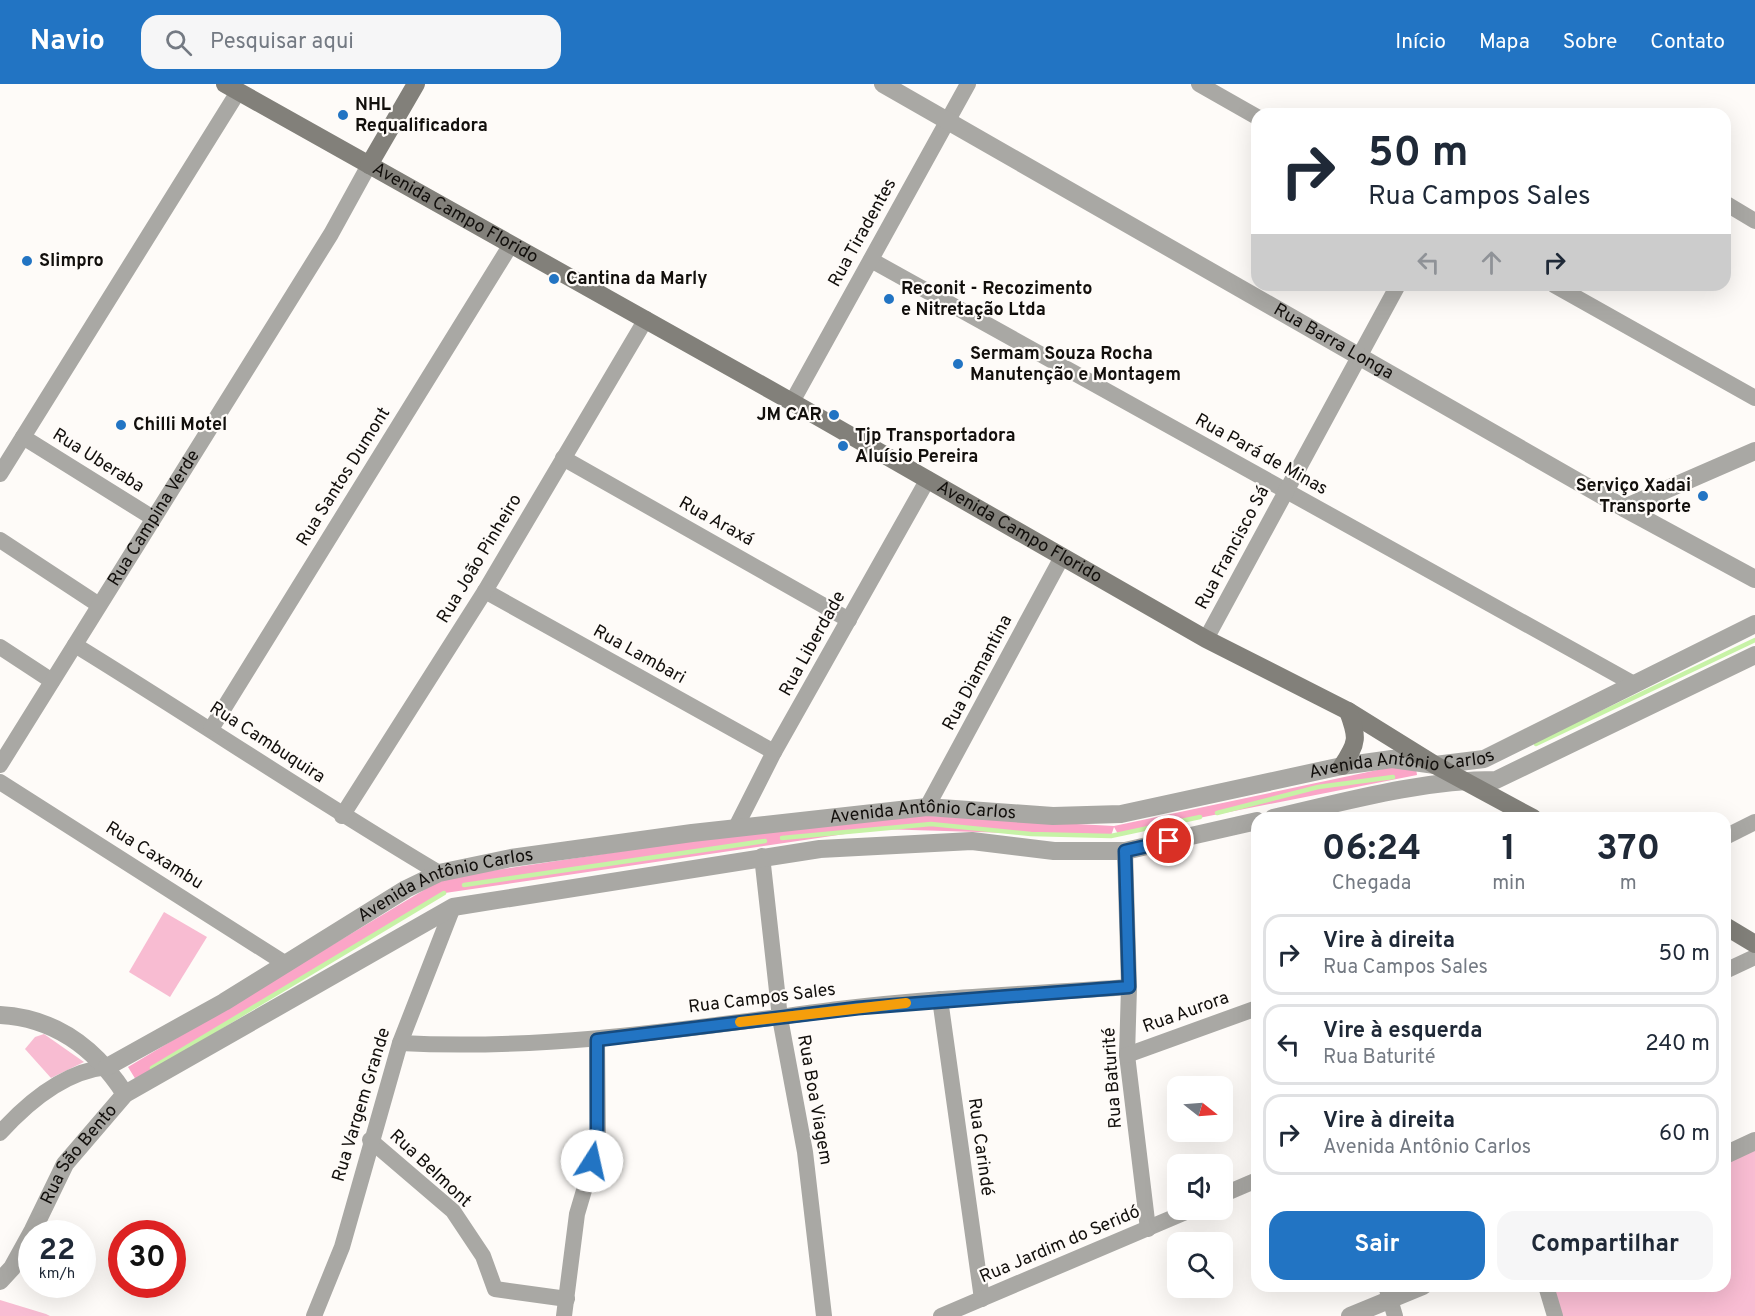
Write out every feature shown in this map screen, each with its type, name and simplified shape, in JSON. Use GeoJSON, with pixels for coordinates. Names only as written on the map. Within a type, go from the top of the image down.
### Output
{"type":"FeatureCollection","features":[{"type":"Feature","properties":{"kind":"main road","name":"Rua Campina Verde"},"geometry":{"type":"LineString","coordinates":[[369,165],[416,84]]}},
{"type":"Feature","properties":{"kind":"main road","name":"Avenida Campo Florido"},"geometry":{"type":"LineString","coordinates":[[231,88],[510,246],[646,319],[1206,639],[1348,711],[1435,765],[1522,812]]}},
{"type":"Feature","properties":{"kind":"main road"},"geometry":{"type":"LineString","coordinates":[[1342,766],[1356,744],[1356,733],[1348,711]]}},
{"type":"Feature","properties":{"kind":"main road"},"geometry":{"type":"LineString","coordinates":[[1731,930],[1755,944]]}},
{"type":"Feature","properties":{"kind":"street","name":"Rua Barra Longa"},"geometry":{"type":"LineString","coordinates":[[883,84],[1624,508],[1755,579]]}},
{"type":"Feature","properties":{"kind":"street","name":"Rua Tiradentes"},"geometry":{"type":"LineString","coordinates":[[792,402],[968,84]]}},
{"type":"Feature","properties":{"kind":"street"},"geometry":{"type":"LineString","coordinates":[[1199,84],[1251,114]]}},
{"type":"Feature","properties":{"kind":"street"},"geometry":{"type":"LineString","coordinates":[[0,474],[231,88]]}},
{"type":"Feature","properties":{"kind":"street","name":"Rua Campina Verde"},"geometry":{"type":"LineString","coordinates":[[0,765],[331,234],[369,165]]}},
{"type":"Feature","properties":{"kind":"street"},"geometry":{"type":"LineString","coordinates":[[1731,207],[1755,220]]}},
{"type":"Feature","properties":{"kind":"street","name":"Rua Santos Dumont"},"geometry":{"type":"LineString","coordinates":[[211,729],[510,246]]}},
{"type":"Feature","properties":{"kind":"street","name":"Rua Pará de Minas"},"geometry":{"type":"LineString","coordinates":[[871,260],[1632,683]]}},
{"type":"Feature","properties":{"kind":"street","name":"Rua Francisco Sá"},"geometry":{"type":"LineString","coordinates":[[1206,639],[1395,291]]}},
{"type":"Feature","properties":{"kind":"street"},"geometry":{"type":"LineString","coordinates":[[1580,292],[1755,398]]}},
{"type":"Feature","properties":{"kind":"street","name":"Rua João Pinheiro"},"geometry":{"type":"LineString","coordinates":[[342,816],[485,591],[646,319]]}},
{"type":"Feature","properties":{"kind":"street","name":"Rua Uberaba"},"geometry":{"type":"LineString","coordinates":[[23,437],[153,518]]}},
{"type":"Feature","properties":{"kind":"street"},"geometry":{"type":"LineString","coordinates":[[1624,508],[1755,451]]}},
{"type":"Feature","properties":{"kind":"street","name":"Rua Araxá"},"geometry":{"type":"LineString","coordinates":[[563,458],[849,620]]}},
{"type":"Feature","properties":{"kind":"street","name":"Rua Liberdade"},"geometry":{"type":"LineString","coordinates":[[735,829],[774,752],[928,479]]}},
{"type":"Feature","properties":{"kind":"street"},"geometry":{"type":"LineString","coordinates":[[0,540],[99,605]]}},
{"type":"Feature","properties":{"kind":"street","name":"Rua Diamantina"},"geometry":{"type":"LineString","coordinates":[[927,807],[1062,557]]}},
{"type":"Feature","properties":{"kind":"street","name":"Rua Lambari"},"geometry":{"type":"LineString","coordinates":[[485,591],[774,752]]}},
{"type":"Feature","properties":{"kind":"street","name":"Avenida Antônio Carlos"},"geometry":{"type":"LineString","coordinates":[[108,1067],[286,964],[406,889],[439,873],[511,858],[927,807],[1053,816],[1121,814],[1342,766],[1392,759],[1435,765],[1484,759],[1632,683],[1755,624]]}},
{"type":"Feature","properties":{"kind":"street","name":"Rua Cambuquira"},"geometry":{"type":"LineString","coordinates":[[75,645],[211,729],[342,816],[439,873]]}},
{"type":"Feature","properties":{"kind":"street"},"geometry":{"type":"LineString","coordinates":[[0,646],[52,681]]}},
{"type":"Feature","properties":{"kind":"street","name":"Avenida Antônio Carlos"},"geometry":{"type":"LineString","coordinates":[[1299,812],[1384,792],[1464,780],[1496,780],[1755,655]]}},
{"type":"Feature","properties":{"kind":"street","name":"Rua Caxambu"},"geometry":{"type":"LineString","coordinates":[[0,782],[286,964]]}},
{"type":"Feature","properties":{"kind":"street","name":"Avenida Antônio Carlos"},"geometry":{"type":"LineString","coordinates":[[126,1094],[453,907],[762,856],[820,849],[972,841],[1054,851],[1125,851],[1251,822]]}},
{"type":"Feature","properties":{"kind":"street"},"geometry":{"type":"LineString","coordinates":[[1731,834],[1755,822]]}},
{"type":"Feature","properties":{"kind":"street","name":"Rua Baturité"},"geometry":{"type":"LineString","coordinates":[[1125,851],[1129,987],[1127,1055],[1148,1229]]}},
{"type":"Feature","properties":{"kind":"street","name":"Rua Boa Viagem"},"geometry":{"type":"LineString","coordinates":[[762,856],[780,1018],[806,1152],[824,1316]]}},
{"type":"Feature","properties":{"kind":"street","name":"Rua Vargem Grande"},"geometry":{"type":"LineString","coordinates":[[314,1316],[342,1247],[370,1140],[400,1043],[453,907]]}},
{"type":"Feature","properties":{"kind":"street"},"geometry":{"type":"LineString","coordinates":[[1731,968],[1755,957]]}},
{"type":"Feature","properties":{"kind":"street","name":"Rua Campos Sales"},"geometry":{"type":"LineString","coordinates":[[400,1043],[456,1046],[597,1040],[940,999],[1129,987]]}},
{"type":"Feature","properties":{"kind":"street","name":"Rua Carindé"},"geometry":{"type":"LineString","coordinates":[[940,999],[982,1299]]}},
{"type":"Feature","properties":{"kind":"street","name":"Rua Aurora"},"geometry":{"type":"LineString","coordinates":[[1127,1055],[1251,1010]]}},
{"type":"Feature","properties":{"kind":"street"},"geometry":{"type":"LineString","coordinates":[[0,1015],[19,1016],[44,1023],[73,1039],[108,1067],[126,1094]]}},
{"type":"Feature","properties":{"kind":"street"},"geometry":{"type":"LineString","coordinates":[[566,1308],[577,1214],[597,1143],[597,1040]]}},
{"type":"Feature","properties":{"kind":"street"},"geometry":{"type":"LineString","coordinates":[[0,1132],[13,1118],[70,1076],[90,1069],[108,1067]]}},
{"type":"Feature","properties":{"kind":"street","name":"Rua São Bento"},"geometry":{"type":"LineString","coordinates":[[1,1281],[33,1230],[65,1164],[126,1094]]}},
{"type":"Feature","properties":{"kind":"street","name":"Rua Belmont"},"geometry":{"type":"LineString","coordinates":[[370,1140],[453,1211],[483,1256],[495,1289],[566,1308]]}},
{"type":"Feature","properties":{"kind":"street"},"geometry":{"type":"LineString","coordinates":[[1731,1152],[1755,1141]]}},
{"type":"Feature","properties":{"kind":"street"},"geometry":{"type":"LineString","coordinates":[[1233,1191],[1251,1183]]}},
{"type":"Feature","properties":{"kind":"street","name":"Rua Jardim do Seridó"},"geometry":{"type":"LineString","coordinates":[[941,1316],[1168,1220]]}},
{"type":"Feature","properties":{"kind":"street"},"geometry":{"type":"LineString","coordinates":[[1350,1316],[1409,1292]]}},
{"type":"Feature","properties":{"kind":"street"},"geometry":{"type":"LineString","coordinates":[[1548,1292],[1555,1316]]}},
{"type":"Feature","properties":{"kind":"shaded area"},"geometry":{"type":"Polygon","coordinates":[[[1415,762],[1417,775],[1118,834],[1114,827],[1111,836],[879,829],[445,893],[136,1080],[128,1067],[444,878],[874,813],[1114,826],[1415,762]]]}},
{"type":"Feature","properties":{"kind":"shaded area"},"geometry":{"type":"Polygon","coordinates":[[[164,912],[207,937],[170,997],[129,972],[164,912]]]}},
{"type":"Feature","properties":{"kind":"shaded area"},"geometry":{"type":"Polygon","coordinates":[[[44,1034],[84,1062],[51,1078],[25,1049],[35,1037],[44,1034]]]}},
{"type":"Feature","properties":{"kind":"shaded area"},"geometry":{"type":"Polygon","coordinates":[[[1755,1148],[1755,1316],[1560,1316],[1553,1292],[1731,1292],[1731,1158],[1755,1148]]]}},
{"type":"Feature","properties":{"kind":"shaded area"},"geometry":{"type":"Polygon","coordinates":[[[0,1300],[46,1314],[50,1316],[0,1316],[0,1300]]]}},
{"type":"Feature","properties":{"kind":"waterway"},"geometry":{"type":"LineString","coordinates":[[1536,744],[1755,640]]}},
{"type":"Feature","properties":{"kind":"waterway"},"geometry":{"type":"LineString","coordinates":[[1217,813],[1318,787],[1393,777]]}},
{"type":"Feature","properties":{"kind":"waterway"},"geometry":{"type":"LineString","coordinates":[[782,838],[931,824],[1031,834],[1111,836],[1200,817]]}},
{"type":"Feature","properties":{"kind":"waterway"},"geometry":{"type":"LineString","coordinates":[[464,885],[765,841]]}},
{"type":"Feature","properties":{"kind":"waterway"},"geometry":{"type":"LineString","coordinates":[[152,1068],[444,893]]}},
{"type":"Feature","properties":{"kind":"slow traffic"},"geometry":{"type":"LineString","coordinates":[[740,1022],[906,1003]]}},
{"type":"Feature","properties":{"kind":"place","name":"NHL Requalificadora"},"geometry":{"type":"Point","coordinates":[343,115]}},
{"type":"Feature","properties":{"kind":"place","name":"SIimpro"},"geometry":{"type":"Point","coordinates":[27,261]}},
{"type":"Feature","properties":{"kind":"place","name":"Cantina da Marly"},"geometry":{"type":"Point","coordinates":[554,279]}},
{"type":"Feature","properties":{"kind":"place","name":"Reconit - Recozimento e Nitretação Ltda"},"geometry":{"type":"Point","coordinates":[889,299]}},
{"type":"Feature","properties":{"kind":"place","name":"Sermam Souza Rocha Manutenção e Montagem"},"geometry":{"type":"Point","coordinates":[958,364]}},
{"type":"Feature","properties":{"kind":"place","name":"JM CAR"},"geometry":{"type":"Point","coordinates":[834,415]}},
{"type":"Feature","properties":{"kind":"place","name":"Chilli Motel"},"geometry":{"type":"Point","coordinates":[121,425]}},
{"type":"Feature","properties":{"kind":"place","name":"Tjp Transportadora Aluísio Pereira"},"geometry":{"type":"Point","coordinates":[843,446]}},
{"type":"Feature","properties":{"kind":"place","name":"Serviço Xadai Transporte"},"geometry":{"type":"Point","coordinates":[1703,496]}},
{"type":"Feature","properties":{"kind":"route"},"geometry":{"type":"LineString","coordinates":[[592,1161],[597,1143],[597,1040],[713,1024],[940,999],[1129,987],[1125,851],[1169,841]]}}]}
